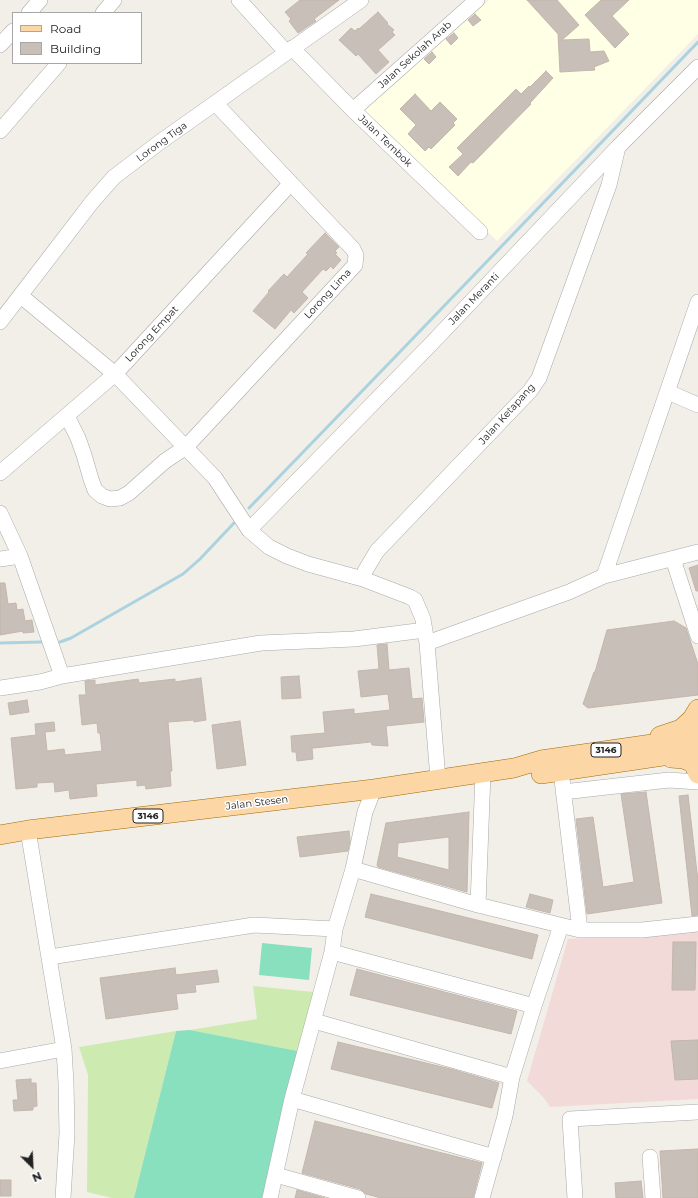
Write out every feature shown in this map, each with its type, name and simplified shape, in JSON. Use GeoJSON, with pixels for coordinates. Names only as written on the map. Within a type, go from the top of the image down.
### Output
{"type":"FeatureCollection","features":[{"type":"Feature","properties":{"kind":"main road"},"geometry":{"type":"LineString","coordinates":[[599,751],[672,733],[688,723],[698,709]]}},
{"type":"Feature","properties":{"kind":"main road","name":"3146"},"geometry":{"type":"LineString","coordinates":[[514,768],[541,760],[687,739],[698,736]]}},
{"type":"Feature","properties":{"kind":"main road","name":"3146"},"geometry":{"type":"LineString","coordinates":[[514,768],[540,774],[698,751]]}},
{"type":"Feature","properties":{"kind":"main road"},"geometry":{"type":"LineString","coordinates":[[659,757],[683,759],[688,761],[694,765],[698,774]]}},
{"type":"Feature","properties":{"kind":"main road","name":"Jalan Stesen"},"geometry":{"type":"LineString","coordinates":[[0,835],[28,830],[374,788],[514,768]]}},
{"type":"Feature","properties":{"kind":"street"},"geometry":{"type":"LineString","coordinates":[[30,12],[40,0]]}},
{"type":"Feature","properties":{"kind":"street"},"geometry":{"type":"LineString","coordinates":[[104,12],[114,0]]}},
{"type":"Feature","properties":{"kind":"street","name":"Lorong Tiga"},"geometry":{"type":"LineString","coordinates":[[0,322],[92,202],[114,177],[160,142],[216,104],[289,50],[361,0]]}},
{"type":"Feature","properties":{"kind":"street","name":"Jalan Sekolah Arab"},"geometry":{"type":"LineString","coordinates":[[353,110],[477,0]]}},
{"type":"Feature","properties":{"kind":"street","name":"Jalan Tembok"},"geometry":{"type":"LineString","coordinates":[[246,2],[289,50],[480,232]]}},
{"type":"Feature","properties":{"kind":"street"},"geometry":{"type":"LineString","coordinates":[[0,45],[12,32]]}},
{"type":"Feature","properties":{"kind":"street"},"geometry":{"type":"LineString","coordinates":[[0,131],[58,64]]}},
{"type":"Feature","properties":{"kind":"street","name":"Jalan Meranti"},"geometry":{"type":"LineString","coordinates":[[249,530],[436,338],[618,147],[698,67]]}},
{"type":"Feature","properties":{"kind":"street","name":"Lorong Lima"},"geometry":{"type":"LineString","coordinates":[[67,416],[78,438],[95,490],[102,496],[110,499],[120,498],[129,493],[165,461],[186,447],[355,264],[356,255],[354,249],[216,104]]}},
{"type":"Feature","properties":{"kind":"street","name":"Jalan Ketapang"},"geometry":{"type":"LineString","coordinates":[[363,579],[365,571],[377,551],[530,391],[539,378],[609,185],[618,147]]}},
{"type":"Feature","properties":{"kind":"street","name":"Lorong Empat"},"geometry":{"type":"LineString","coordinates":[[0,474],[115,374],[291,183]]}},
{"type":"Feature","properties":{"kind":"street"},"geometry":{"type":"LineString","coordinates":[[21,296],[115,374],[215,478],[249,530],[269,547],[286,556],[308,564],[363,579],[415,600],[423,619],[426,636],[438,779]]}},
{"type":"Feature","properties":{"kind":"street"},"geometry":{"type":"LineString","coordinates":[[604,576],[698,302]]}},
{"type":"Feature","properties":{"kind":"street"},"geometry":{"type":"LineString","coordinates":[[668,392],[698,405]]}},
{"type":"Feature","properties":{"kind":"street"},"geometry":{"type":"LineString","coordinates":[[0,513],[20,556],[62,676]]}},
{"type":"Feature","properties":{"kind":"street"},"geometry":{"type":"LineString","coordinates":[[0,688],[40,682],[62,676],[260,643],[426,636],[569,592],[604,576],[698,552]]}},
{"type":"Feature","properties":{"kind":"street"},"geometry":{"type":"LineString","coordinates":[[0,559],[20,556]]}},
{"type":"Feature","properties":{"kind":"street"},"geometry":{"type":"LineString","coordinates":[[673,559],[698,636]]}},
{"type":"Feature","properties":{"kind":"street"},"geometry":{"type":"LineString","coordinates":[[561,771],[580,930]]}},
{"type":"Feature","properties":{"kind":"street"},"geometry":{"type":"LineString","coordinates":[[478,905],[483,773]]}},
{"type":"Feature","properties":{"kind":"street"},"geometry":{"type":"LineString","coordinates":[[563,792],[670,780],[698,782]]}},
{"type":"Feature","properties":{"kind":"street"},"geometry":{"type":"LineString","coordinates":[[270,1198],[292,1099],[332,952],[335,930],[353,869],[365,812],[374,788]]}},
{"type":"Feature","properties":{"kind":"street"},"geometry":{"type":"LineString","coordinates":[[28,830],[64,1049],[67,1134],[63,1198]]}},
{"type":"Feature","properties":{"kind":"street"},"geometry":{"type":"LineString","coordinates":[[353,869],[478,905],[580,930],[642,930],[698,924]]}},
{"type":"Feature","properties":{"kind":"street"},"geometry":{"type":"LineString","coordinates":[[50,957],[254,925],[335,930]]}},
{"type":"Feature","properties":{"kind":"street"},"geometry":{"type":"LineString","coordinates":[[482,1198],[505,1116],[512,1077],[561,926]]}},
{"type":"Feature","properties":{"kind":"street"},"geometry":{"type":"LineString","coordinates":[[332,952],[534,1006]]}},
{"type":"Feature","properties":{"kind":"street"},"geometry":{"type":"LineString","coordinates":[[314,1021],[512,1077]]}},
{"type":"Feature","properties":{"kind":"street"},"geometry":{"type":"LineString","coordinates":[[0,1061],[64,1049]]}},
{"type":"Feature","properties":{"kind":"street"},"geometry":{"type":"LineString","coordinates":[[292,1099],[494,1157]]}},
{"type":"Feature","properties":{"kind":"street"},"geometry":{"type":"LineString","coordinates":[[575,1198],[570,1119],[698,1112]]}},
{"type":"Feature","properties":{"kind":"street"},"geometry":{"type":"LineString","coordinates":[[650,1157],[653,1198]]}},
{"type":"Feature","properties":{"kind":"street"},"geometry":{"type":"LineString","coordinates":[[276,1175],[358,1198]]}},
{"type":"Feature","properties":{"kind":"shaded area"},"geometry":{"type":"Polygon","coordinates":[[[489,0],[698,0],[698,34],[497,241],[363,109],[489,0]]]}},
{"type":"Feature","properties":{"kind":"shaded area"},"geometry":{"type":"Polygon","coordinates":[[[698,931],[698,1099],[550,1107],[543,1097],[527,1081],[568,939],[698,931]]]}},
{"type":"Feature","properties":{"kind":"green space"},"geometry":{"type":"Polygon","coordinates":[[[262,943],[312,948],[309,980],[259,975],[262,943]]]}},
{"type":"Feature","properties":{"kind":"green space"},"geometry":{"type":"Polygon","coordinates":[[[253,986],[324,993],[308,1053],[190,1030],[257,1019],[253,986]]]}},
{"type":"Feature","properties":{"kind":"green space"},"geometry":{"type":"Polygon","coordinates":[[[190,1030],[308,1053],[269,1198],[134,1198],[176,1031],[190,1030]]]}},
{"type":"Feature","properties":{"kind":"green space"},"geometry":{"type":"Polygon","coordinates":[[[176,1031],[134,1198],[112,1198],[87,1192],[88,1075],[79,1047],[176,1031]]]}},
{"type":"Feature","properties":{"kind":"building"},"geometry":{"type":"Polygon","coordinates":[[[300,0],[339,0],[314,19],[316,21],[298,33],[289,21],[291,19],[285,12],[300,0]]]}},
{"type":"Feature","properties":{"kind":"building"},"geometry":{"type":"Polygon","coordinates":[[[527,0],[557,0],[579,25],[562,40],[589,39],[590,52],[604,51],[609,61],[594,67],[595,70],[560,72],[558,34],[527,0]]]}},
{"type":"Feature","properties":{"kind":"building"},"geometry":{"type":"Polygon","coordinates":[[[601,0],[629,0],[612,16],[629,34],[615,48],[585,15],[601,0]]]}},
{"type":"Feature","properties":{"kind":"building"},"geometry":{"type":"Polygon","coordinates":[[[378,12],[388,23],[387,24],[394,30],[392,32],[395,35],[378,50],[389,62],[376,74],[358,54],[356,56],[339,40],[351,28],[355,31],[358,28],[359,29],[378,12]]]}},
{"type":"Feature","properties":{"kind":"building"},"geometry":{"type":"Polygon","coordinates":[[[475,14],[481,20],[473,26],[468,20],[475,14]]]}},
{"type":"Feature","properties":{"kind":"building"},"geometry":{"type":"Polygon","coordinates":[[[454,33],[458,38],[451,45],[446,39],[454,33]]]}},
{"type":"Feature","properties":{"kind":"building"},"geometry":{"type":"Polygon","coordinates":[[[432,52],[436,57],[429,64],[424,59],[432,52]]]}},
{"type":"Feature","properties":{"kind":"building"},"geometry":{"type":"Polygon","coordinates":[[[546,71],[553,78],[530,103],[531,104],[473,163],[471,162],[458,176],[449,167],[463,154],[457,148],[516,89],[521,94],[546,71]]]}},
{"type":"Feature","properties":{"kind":"building"},"geometry":{"type":"Polygon","coordinates":[[[415,94],[431,111],[440,102],[457,119],[453,123],[455,125],[431,149],[429,147],[425,151],[408,134],[416,125],[400,109],[415,94]]]}},
{"type":"Feature","properties":{"kind":"building"},"geometry":{"type":"Polygon","coordinates":[[[325,233],[339,247],[335,251],[337,253],[335,254],[341,260],[333,269],[331,266],[326,271],[323,269],[302,292],[308,298],[294,313],[291,310],[275,329],[253,311],[269,292],[268,291],[284,274],[287,277],[308,254],[306,253],[325,233]]]}},
{"type":"Feature","properties":{"kind":"building"},"geometry":{"type":"Polygon","coordinates":[[[698,565],[698,591],[696,591],[689,568],[698,565]]]}},
{"type":"Feature","properties":{"kind":"building"},"geometry":{"type":"Polygon","coordinates":[[[0,583],[5,583],[8,604],[16,603],[17,610],[23,609],[25,621],[32,620],[34,632],[23,633],[23,631],[0,635],[0,583]]]}},
{"type":"Feature","properties":{"kind":"building"},"geometry":{"type":"Polygon","coordinates":[[[674,621],[686,628],[698,664],[698,695],[588,708],[583,704],[595,672],[607,630],[674,621]]]}},
{"type":"Feature","properties":{"kind":"building"},"geometry":{"type":"Polygon","coordinates":[[[387,644],[389,670],[409,668],[412,699],[422,698],[424,722],[386,726],[388,746],[372,745],[371,742],[312,748],[313,759],[297,761],[296,752],[292,752],[291,736],[325,733],[323,712],[354,709],[354,714],[390,710],[388,694],[361,697],[358,671],[379,669],[377,645],[387,644]]]}},
{"type":"Feature","properties":{"kind":"building"},"geometry":{"type":"Polygon","coordinates":[[[299,676],[301,698],[282,699],[281,677],[299,676]]]}},
{"type":"Feature","properties":{"kind":"building"},"geometry":{"type":"Polygon","coordinates":[[[201,678],[206,720],[194,722],[194,720],[168,722],[172,771],[170,771],[171,786],[146,789],[145,785],[137,786],[137,780],[96,784],[97,796],[70,799],[69,790],[55,792],[54,782],[37,783],[37,787],[16,789],[11,738],[36,735],[35,724],[54,722],[55,731],[45,732],[47,751],[64,749],[65,755],[102,751],[97,723],[82,725],[79,695],[86,695],[85,681],[95,680],[95,685],[138,679],[139,683],[175,679],[175,682],[201,678]]]}},
{"type":"Feature","properties":{"kind":"building"},"geometry":{"type":"Polygon","coordinates":[[[27,700],[29,712],[10,715],[8,703],[27,700]]]}},
{"type":"Feature","properties":{"kind":"building"},"geometry":{"type":"Polygon","coordinates":[[[240,721],[246,765],[217,769],[212,725],[240,721]]]}},
{"type":"Feature","properties":{"kind":"building"},"geometry":{"type":"Polygon","coordinates":[[[646,792],[662,903],[587,914],[576,819],[593,817],[603,887],[634,882],[621,794],[646,792]]]}},
{"type":"Feature","properties":{"kind":"building"},"geometry":{"type":"Polygon","coordinates":[[[688,795],[698,881],[698,915],[692,916],[679,796],[688,795]]]}},
{"type":"Feature","properties":{"kind":"building"},"geometry":{"type":"Polygon","coordinates":[[[469,812],[467,892],[378,867],[377,865],[386,823],[469,812]],[[449,837],[398,843],[397,857],[449,870],[449,837]]]}},
{"type":"Feature","properties":{"kind":"building"},"geometry":{"type":"Polygon","coordinates":[[[349,831],[350,841],[348,851],[300,857],[297,837],[349,831]]]}},
{"type":"Feature","properties":{"kind":"building"},"geometry":{"type":"Polygon","coordinates":[[[371,894],[538,935],[532,959],[365,917],[371,894]]]}},
{"type":"Feature","properties":{"kind":"building"},"geometry":{"type":"Polygon","coordinates":[[[530,894],[553,900],[550,913],[526,907],[530,894]]]}},
{"type":"Feature","properties":{"kind":"building"},"geometry":{"type":"Polygon","coordinates":[[[673,942],[696,942],[695,990],[672,990],[673,942]]]}},
{"type":"Feature","properties":{"kind":"building"},"geometry":{"type":"Polygon","coordinates":[[[175,968],[176,975],[217,970],[219,982],[195,985],[196,992],[176,994],[178,1009],[106,1019],[100,978],[175,968]]]}},
{"type":"Feature","properties":{"kind":"building"},"geometry":{"type":"Polygon","coordinates":[[[357,969],[517,1011],[511,1034],[350,995],[357,969]]]}},
{"type":"Feature","properties":{"kind":"building"},"geometry":{"type":"Polygon","coordinates":[[[698,1040],[698,1079],[675,1080],[671,1041],[698,1040]]]}},
{"type":"Feature","properties":{"kind":"building"},"geometry":{"type":"Polygon","coordinates":[[[338,1042],[451,1069],[499,1083],[492,1108],[331,1069],[338,1042]]]}},
{"type":"Feature","properties":{"kind":"building"},"geometry":{"type":"Polygon","coordinates":[[[31,1079],[31,1083],[36,1083],[37,1106],[33,1107],[33,1110],[14,1111],[13,1100],[18,1100],[16,1080],[31,1079]]]}},
{"type":"Feature","properties":{"kind":"building"},"geometry":{"type":"Polygon","coordinates":[[[315,1121],[482,1163],[473,1198],[381,1198],[366,1194],[360,1189],[302,1173],[315,1121]]]}},
{"type":"Feature","properties":{"kind":"building"},"geometry":{"type":"Polygon","coordinates":[[[698,1149],[698,1198],[663,1198],[660,1151],[698,1149]]]}},
{"type":"Feature","properties":{"kind":"building"},"geometry":{"type":"Polygon","coordinates":[[[0,1180],[11,1180],[11,1196],[0,1196],[0,1180]]]}},
{"type":"Feature","properties":{"kind":"building"},"geometry":{"type":"Polygon","coordinates":[[[641,1181],[643,1198],[616,1198],[615,1183],[641,1181]]]}},
{"type":"Feature","properties":{"kind":"building"},"geometry":{"type":"Polygon","coordinates":[[[297,1190],[325,1198],[295,1198],[297,1190]]]}},
{"type":"Feature","properties":{"kind":"waterway"},"geometry":{"type":"LineString","coordinates":[[249,508],[698,42]]}},
{"type":"Feature","properties":{"kind":"waterway"},"geometry":{"type":"LineString","coordinates":[[60,642],[71,638],[183,574],[200,559],[234,523]]}},
{"type":"Feature","properties":{"kind":"waterway"},"geometry":{"type":"LineString","coordinates":[[0,643],[41,642]]}}]}
